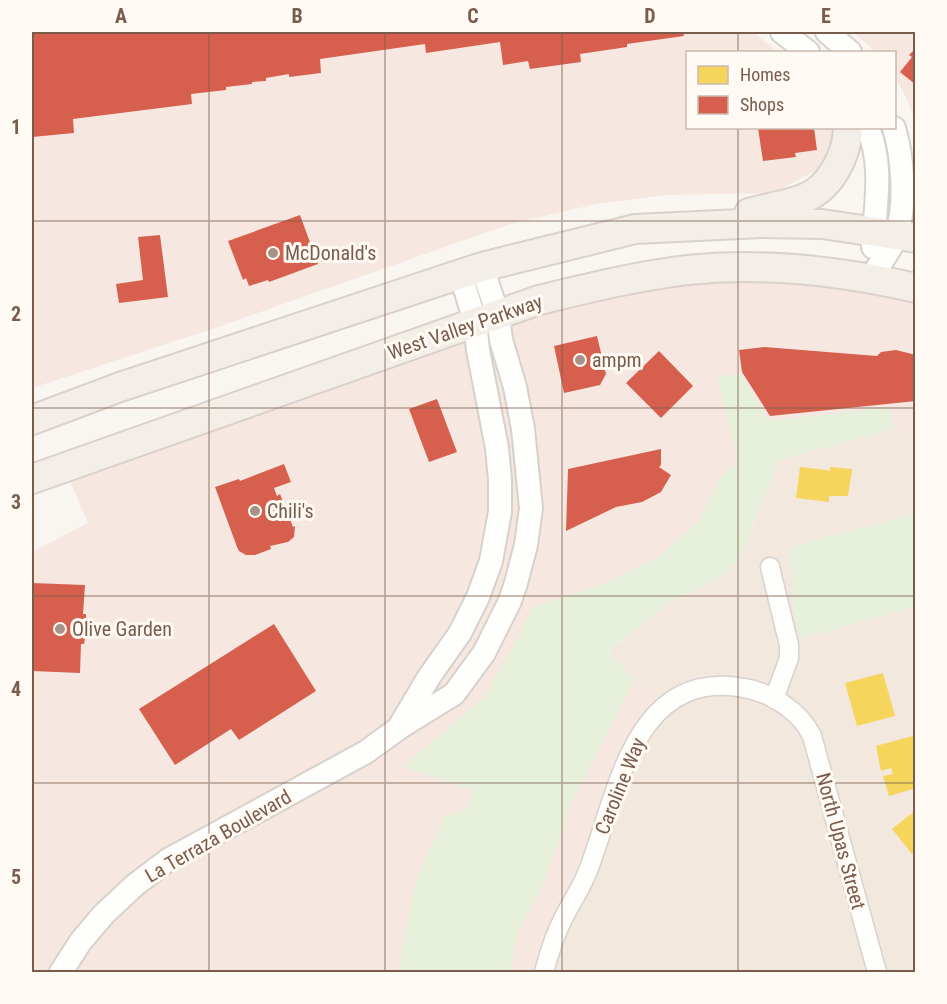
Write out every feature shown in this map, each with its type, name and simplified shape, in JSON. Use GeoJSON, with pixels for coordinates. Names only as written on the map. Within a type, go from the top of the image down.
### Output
{"type":"FeatureCollection","features":[{"type":"Feature","properties":{"kind":"main road"},"geometry":{"type":"LineString","coordinates":[[704,225],[804,199],[813,194],[825,184],[840,162],[847,141],[848,129]]}},
{"type":"Feature","properties":{"kind":"main road"},"geometry":{"type":"LineString","coordinates":[[32,420],[120,387],[472,271],[635,229],[761,223],[822,224],[895,234]]}},
{"type":"Feature","properties":{"kind":"main road","name":"West Valley Parkway"},"geometry":{"type":"LineString","coordinates":[[32,480],[539,300],[622,280],[687,270],[759,266],[871,278],[915,288]]}},
{"type":"Feature","properties":{"kind":"street"},"geometry":{"type":"LineString","coordinates":[[783,32],[807,51]]}},
{"type":"Feature","properties":{"kind":"street"},"geometry":{"type":"LineString","coordinates":[[827,32],[848,51]]}},
{"type":"Feature","properties":{"kind":"street"},"geometry":{"type":"LineString","coordinates":[[868,129],[895,234]]}},
{"type":"Feature","properties":{"kind":"street"},"geometry":{"type":"LineString","coordinates":[[871,278],[895,234],[903,194],[898,142],[894,129]]}},
{"type":"Feature","properties":{"kind":"street","name":"La Terraza Boulevard"},"geometry":{"type":"LineString","coordinates":[[61,972],[81,940],[104,914],[135,885],[168,860],[366,752],[399,728],[454,694],[493,636],[510,601],[521,565],[530,517],[530,497],[523,429],[515,387],[501,340],[487,319],[472,271]]}},
{"type":"Feature","properties":{"kind":"street","name":"La Terraza Boulevard"},"geometry":{"type":"LineString","coordinates":[[399,728],[429,677],[460,633],[478,597],[491,561],[500,512],[500,480],[497,448],[478,350],[487,319]]}},
{"type":"Feature","properties":{"kind":"street"},"geometry":{"type":"LineString","coordinates":[[771,567],[789,645],[789,658],[774,699]]}},
{"type":"Feature","properties":{"kind":"street","name":"Caroline Way"},"geometry":{"type":"LineString","coordinates":[[544,972],[549,952],[563,919],[589,870],[626,762],[643,729],[663,706],[687,691],[708,686],[730,685],[755,690],[774,699],[796,714]]}},
{"type":"Feature","properties":{"kind":"street","name":"North Upas Street"},"geometry":{"type":"LineString","coordinates":[[796,714],[806,724],[812,736],[877,972]]}},
{"type":"Feature","properties":{"kind":"shaded area"},"geometry":{"type":"Polygon","coordinates":[[[32,32],[753,32],[777,51],[686,51],[686,129],[837,129],[824,166],[774,193],[666,195],[596,204],[510,224],[218,327],[32,388],[32,32]]]}},
{"type":"Feature","properties":{"kind":"shaded area"},"geometry":{"type":"Polygon","coordinates":[[[853,32],[915,32],[915,121],[896,79],[896,51],[875,51],[853,32]]]}},
{"type":"Feature","properties":{"kind":"shaded area"},"geometry":{"type":"Polygon","coordinates":[[[687,270],[915,288],[915,424],[779,460],[741,555],[724,575],[673,599],[608,651],[663,706],[643,729],[544,972],[32,972],[32,552],[88,523],[64,467],[455,330],[687,270]]]}},
{"type":"Feature","properties":{"kind":"shaded area"},"geometry":{"type":"Polygon","coordinates":[[[915,424],[915,972],[544,972],[611,801],[663,706],[608,652],[673,599],[724,575],[741,555],[779,460],[915,424]]]}},
{"type":"Feature","properties":{"kind":"green space"},"geometry":{"type":"Polygon","coordinates":[[[741,374],[768,421],[889,407],[894,429],[779,460],[741,555],[724,575],[673,599],[608,651],[635,679],[571,803],[544,882],[518,932],[510,972],[400,972],[402,948],[415,885],[444,815],[465,811],[474,791],[403,766],[482,700],[516,642],[532,607],[607,582],[657,558],[698,522],[723,474],[735,465],[736,452],[717,377],[741,374]]]}},
{"type":"Feature","properties":{"kind":"green space"},"geometry":{"type":"Polygon","coordinates":[[[915,514],[915,606],[827,632],[800,637],[792,602],[792,574],[788,556],[796,545],[915,514]]]}},
{"type":"Feature","properties":{"kind":"building: Homes"},"geometry":{"type":"Polygon","coordinates":[[[800,467],[829,472],[830,467],[852,469],[848,496],[829,496],[829,502],[796,498],[800,467]]]}},
{"type":"Feature","properties":{"kind":"building: Homes"},"geometry":{"type":"Polygon","coordinates":[[[883,673],[895,716],[857,726],[845,683],[883,673]]]}},
{"type":"Feature","properties":{"kind":"building: Homes"},"geometry":{"type":"Polygon","coordinates":[[[916,735],[916,788],[889,796],[883,776],[893,774],[891,768],[881,771],[876,746],[916,735]]]}},
{"type":"Feature","properties":{"kind":"building: Homes"},"geometry":{"type":"Polygon","coordinates":[[[916,810],[916,851],[912,854],[892,829],[916,810]]]}},
{"type":"Feature","properties":{"kind":"building: Shops"},"geometry":{"type":"Polygon","coordinates":[[[32,32],[683,32],[684,36],[627,44],[627,47],[580,54],[581,62],[530,69],[528,61],[503,65],[500,42],[426,53],[425,44],[320,59],[321,73],[289,77],[289,74],[266,78],[266,81],[252,82],[252,84],[226,87],[226,90],[191,94],[192,104],[73,119],[74,133],[32,137],[32,32]]]}},
{"type":"Feature","properties":{"kind":"building: Shops"},"geometry":{"type":"Polygon","coordinates":[[[916,48],[916,85],[900,72],[912,57],[909,55],[916,48]]]}},
{"type":"Feature","properties":{"kind":"building: Shops"},"geometry":{"type":"Polygon","coordinates":[[[758,129],[814,129],[817,150],[795,153],[796,157],[763,161],[758,129]]]}},
{"type":"Feature","properties":{"kind":"building: Shops","name":"McDonald's"},"geometry":{"type":"Polygon","coordinates":[[[300,215],[318,264],[269,282],[268,280],[249,286],[246,278],[243,280],[228,241],[300,215]]]}},
{"type":"Feature","properties":{"kind":"building: Shops"},"geometry":{"type":"Polygon","coordinates":[[[160,235],[168,297],[119,303],[116,284],[143,280],[138,237],[160,235]]]}},
{"type":"Feature","properties":{"kind":"building: Shops","name":"ampm"},"geometry":{"type":"Polygon","coordinates":[[[597,336],[606,374],[600,385],[564,393],[554,346],[597,336]]]}},
{"type":"Feature","properties":{"kind":"building: Shops"},"geometry":{"type":"Polygon","coordinates":[[[764,347],[877,356],[881,352],[896,350],[916,355],[916,401],[770,416],[742,372],[739,350],[764,347]]]}},
{"type":"Feature","properties":{"kind":"building: Shops"},"geometry":{"type":"Polygon","coordinates":[[[659,351],[693,386],[661,418],[626,383],[659,351]]]}},
{"type":"Feature","properties":{"kind":"building: Shops"},"geometry":{"type":"Polygon","coordinates":[[[437,399],[457,452],[429,462],[409,409],[437,399]]]}},
{"type":"Feature","properties":{"kind":"building: Shops"},"geometry":{"type":"Polygon","coordinates":[[[661,449],[659,467],[671,475],[661,492],[642,502],[616,507],[566,531],[568,469],[661,449]]]}},
{"type":"Feature","properties":{"kind":"building: Shops","name":"Chili's"},"geometry":{"type":"Polygon","coordinates":[[[284,464],[291,482],[274,488],[277,496],[280,494],[293,527],[295,526],[294,537],[288,542],[270,546],[271,549],[255,555],[246,555],[237,547],[215,487],[239,479],[240,481],[284,464]]]}},
{"type":"Feature","properties":{"kind":"building: Shops","name":"Olive Garden"},"geometry":{"type":"Polygon","coordinates":[[[32,583],[85,585],[83,614],[86,614],[86,618],[89,619],[88,639],[81,644],[80,673],[32,671],[32,583]]]}},
{"type":"Feature","properties":{"kind":"building: Shops"},"geometry":{"type":"Polygon","coordinates":[[[274,624],[316,691],[239,740],[231,729],[175,765],[139,709],[274,624]]]}},
{"type":"Feature","properties":{"kind":"place","name":"McDonald's"},"geometry":{"type":"Point","coordinates":[273,253]}},
{"type":"Feature","properties":{"kind":"place","name":"ampm"},"geometry":{"type":"Point","coordinates":[580,360]}},
{"type":"Feature","properties":{"kind":"place","name":"Chili's"},"geometry":{"type":"Point","coordinates":[255,511]}},
{"type":"Feature","properties":{"kind":"place","name":"Olive Garden"},"geometry":{"type":"Point","coordinates":[60,629]}}]}
